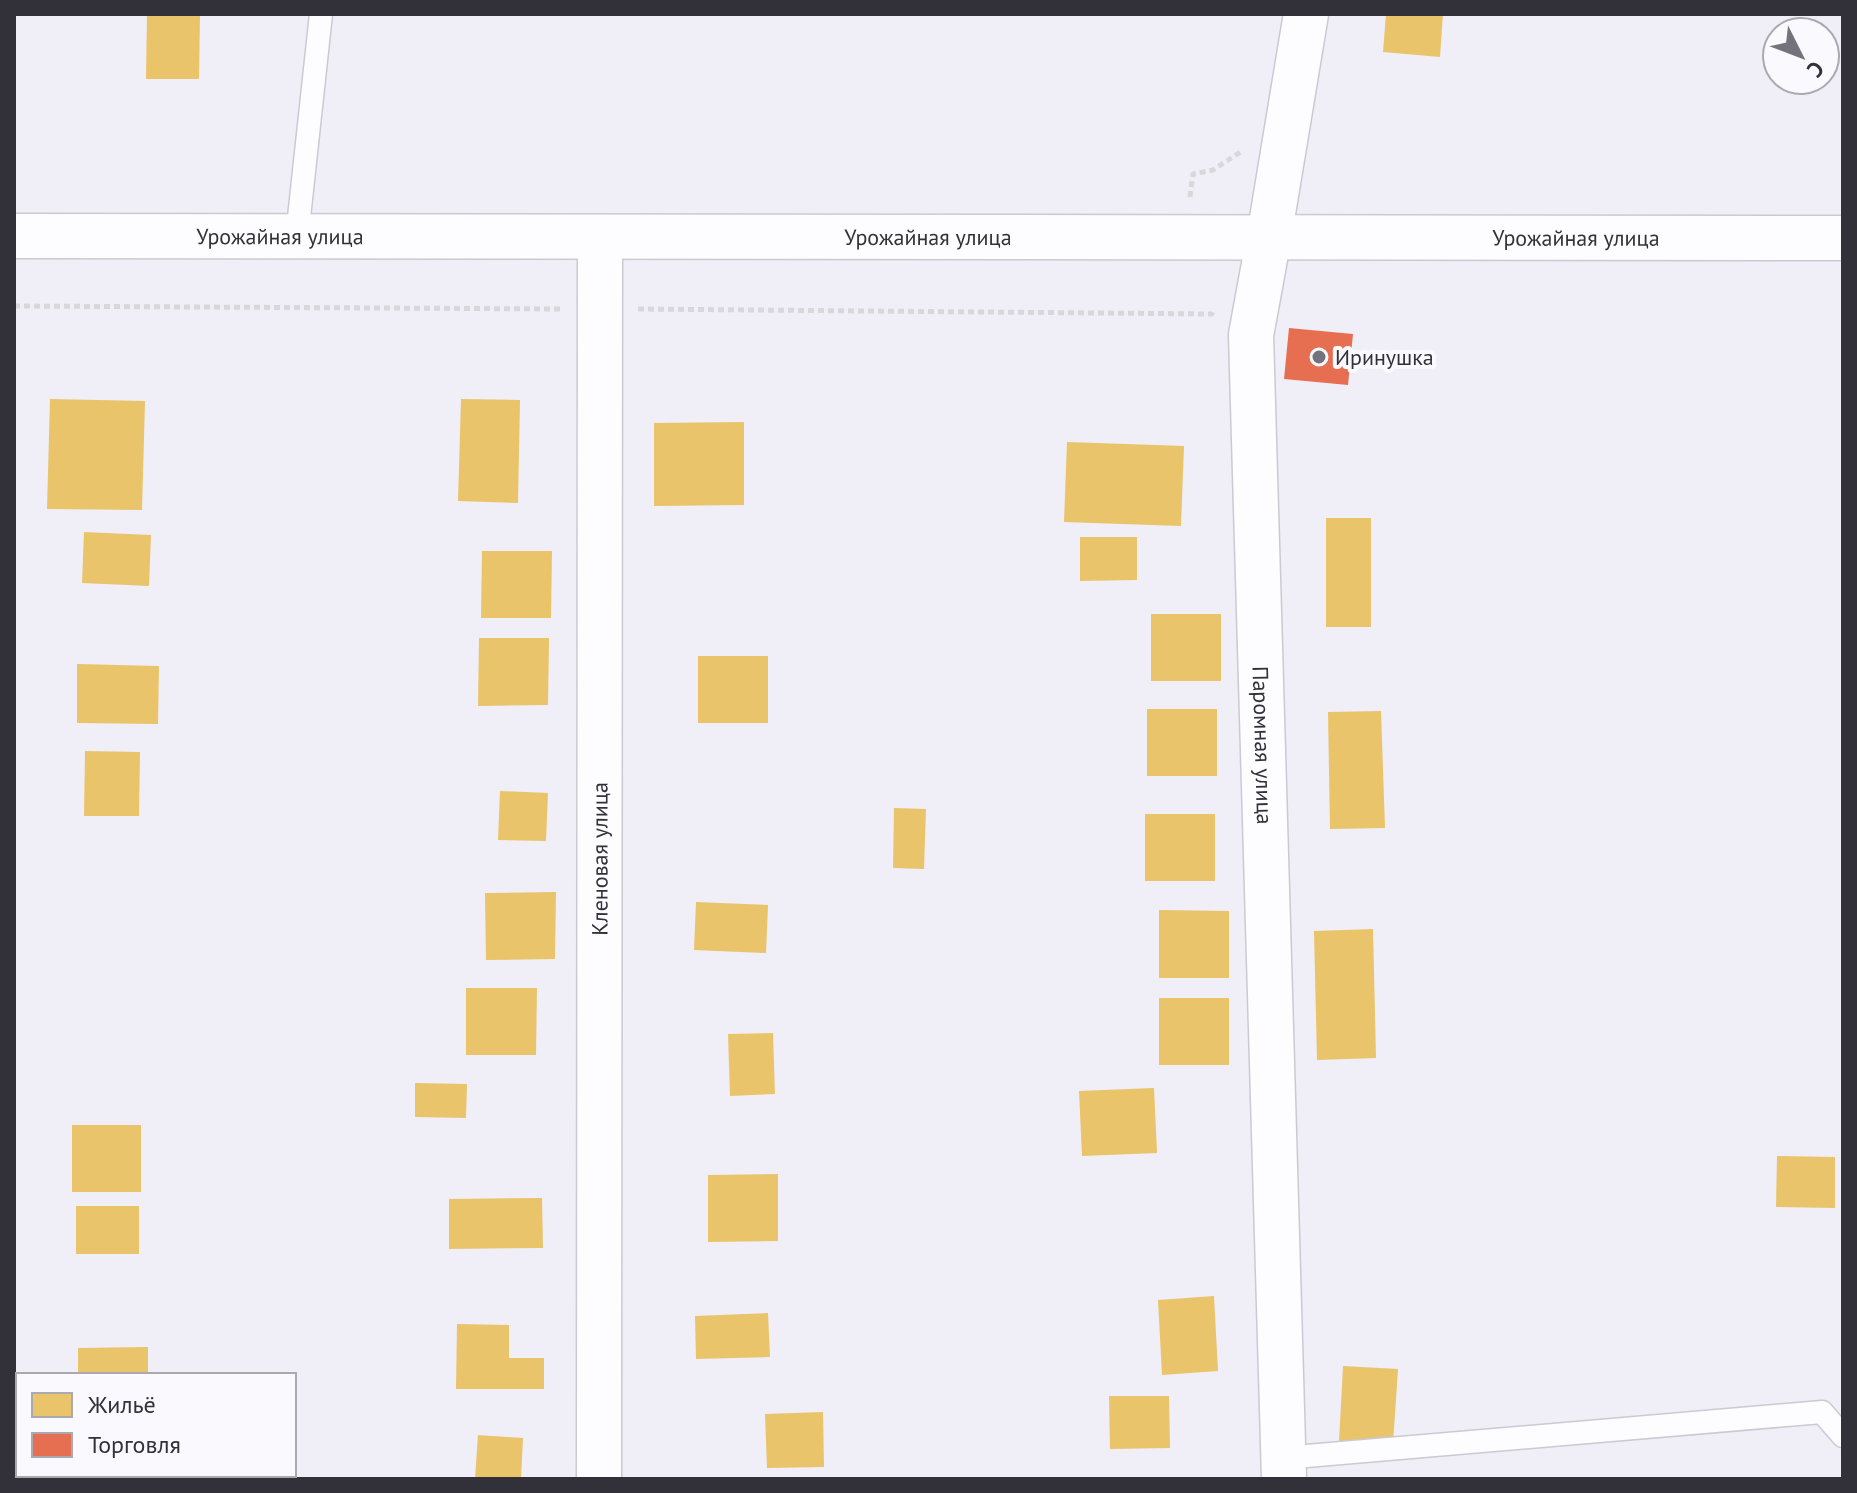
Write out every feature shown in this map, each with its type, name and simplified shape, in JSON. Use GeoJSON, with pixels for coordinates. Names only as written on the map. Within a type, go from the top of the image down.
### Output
{"type":"FeatureCollection","features":[{"type":"Feature","properties":{"kind":"street","name":"Паромная улица"},"geometry":{"type":"LineString","coordinates":[[1284,1468],[1251,335],[1306,14]]}},
{"type":"Feature","properties":{"kind":"street","name":"Урожайная улица"},"geometry":{"type":"LineString","coordinates":[[14,236],[1843,238]]}},
{"type":"Feature","properties":{"kind":"street","name":"Кленовая улица"},"geometry":{"type":"LineString","coordinates":[[599,1479],[600,237]]}},
{"type":"Feature","properties":{"kind":"lane"},"geometry":{"type":"LineString","coordinates":[[297,236],[321,14]]}},
{"type":"Feature","properties":{"kind":"lane"},"geometry":{"type":"LineString","coordinates":[[1284,1468],[1822,1412],[1843,1436]]}},
{"type":"Feature","properties":{"kind":"building: Жильё"},"geometry":{"type":"Polygon","coordinates":[[[147,14],[200,14],[199,79],[146,79],[147,14]]]}},
{"type":"Feature","properties":{"kind":"building: Жильё"},"geometry":{"type":"Polygon","coordinates":[[[1386,14],[1443,14],[1440,57],[1383,52],[1386,14]]]}},
{"type":"Feature","properties":{"kind":"building: Жильё"},"geometry":{"type":"Polygon","coordinates":[[[50,399],[145,401],[142,510],[47,509],[50,399]]]}},
{"type":"Feature","properties":{"kind":"building: Жильё"},"geometry":{"type":"Polygon","coordinates":[[[461,399],[520,400],[518,503],[458,501],[461,399]]]}},
{"type":"Feature","properties":{"kind":"building: Жильё"},"geometry":{"type":"Polygon","coordinates":[[[744,422],[744,505],[654,506],[654,423],[744,422]]]}},
{"type":"Feature","properties":{"kind":"building: Жильё"},"geometry":{"type":"Polygon","coordinates":[[[1067,442],[1184,446],[1181,526],[1064,522],[1067,442]]]}},
{"type":"Feature","properties":{"kind":"building: Жильё"},"geometry":{"type":"Polygon","coordinates":[[[1326,518],[1371,518],[1371,627],[1326,627],[1326,518]]]}},
{"type":"Feature","properties":{"kind":"building: Жильё"},"geometry":{"type":"Polygon","coordinates":[[[84,532],[151,535],[149,586],[82,583],[84,532]]]}},
{"type":"Feature","properties":{"kind":"building: Жильё"},"geometry":{"type":"Polygon","coordinates":[[[1080,537],[1137,537],[1137,580],[1080,581],[1080,537]]]}},
{"type":"Feature","properties":{"kind":"building: Жильё"},"geometry":{"type":"Polygon","coordinates":[[[482,551],[552,551],[551,618],[481,618],[482,551]]]}},
{"type":"Feature","properties":{"kind":"building: Жильё"},"geometry":{"type":"Polygon","coordinates":[[[1151,614],[1221,614],[1221,681],[1151,681],[1151,614]]]}},
{"type":"Feature","properties":{"kind":"building: Жильё"},"geometry":{"type":"Polygon","coordinates":[[[479,638],[549,638],[548,705],[478,706],[479,638]]]}},
{"type":"Feature","properties":{"kind":"building: Жильё"},"geometry":{"type":"Polygon","coordinates":[[[698,656],[768,656],[768,723],[698,723],[698,656]]]}},
{"type":"Feature","properties":{"kind":"building: Жильё"},"geometry":{"type":"Polygon","coordinates":[[[77,664],[159,666],[158,724],[77,723],[77,664]]]}},
{"type":"Feature","properties":{"kind":"building: Жильё"},"geometry":{"type":"Polygon","coordinates":[[[1147,709],[1217,709],[1217,776],[1147,776],[1147,709]]]}},
{"type":"Feature","properties":{"kind":"building: Жильё"},"geometry":{"type":"Polygon","coordinates":[[[1381,711],[1385,828],[1330,829],[1328,712],[1381,711]]]}},
{"type":"Feature","properties":{"kind":"building: Жильё"},"geometry":{"type":"Polygon","coordinates":[[[85,751],[140,752],[139,816],[84,816],[85,751]]]}},
{"type":"Feature","properties":{"kind":"building: Жильё"},"geometry":{"type":"Polygon","coordinates":[[[500,791],[548,793],[546,841],[498,840],[500,791]]]}},
{"type":"Feature","properties":{"kind":"building: Жильё"},"geometry":{"type":"Polygon","coordinates":[[[894,808],[926,809],[924,869],[893,868],[894,808]]]}},
{"type":"Feature","properties":{"kind":"building: Жильё"},"geometry":{"type":"Polygon","coordinates":[[[1145,814],[1215,814],[1215,881],[1145,881],[1145,814]]]}},
{"type":"Feature","properties":{"kind":"building: Жильё"},"geometry":{"type":"Polygon","coordinates":[[[556,892],[555,959],[486,960],[485,893],[556,892]]]}},
{"type":"Feature","properties":{"kind":"building: Жильё"},"geometry":{"type":"Polygon","coordinates":[[[696,902],[768,905],[766,953],[694,950],[696,902]]]}},
{"type":"Feature","properties":{"kind":"building: Жильё"},"geometry":{"type":"Polygon","coordinates":[[[1159,910],[1229,911],[1229,978],[1159,978],[1159,910]]]}},
{"type":"Feature","properties":{"kind":"building: Жильё"},"geometry":{"type":"Polygon","coordinates":[[[1373,929],[1376,1058],[1317,1060],[1314,931],[1373,929]]]}},
{"type":"Feature","properties":{"kind":"building: Жильё"},"geometry":{"type":"Polygon","coordinates":[[[466,988],[537,988],[536,1055],[466,1055],[466,988]]]}},
{"type":"Feature","properties":{"kind":"building: Жильё"},"geometry":{"type":"Polygon","coordinates":[[[1159,998],[1229,998],[1229,1065],[1159,1065],[1159,998]]]}},
{"type":"Feature","properties":{"kind":"building: Жильё"},"geometry":{"type":"Polygon","coordinates":[[[773,1033],[775,1094],[730,1096],[728,1034],[773,1033]]]}},
{"type":"Feature","properties":{"kind":"building: Жильё"},"geometry":{"type":"Polygon","coordinates":[[[415,1083],[467,1084],[466,1118],[415,1117],[415,1083]]]}},
{"type":"Feature","properties":{"kind":"building: Жильё"},"geometry":{"type":"Polygon","coordinates":[[[1154,1088],[1157,1153],[1082,1156],[1079,1091],[1154,1088]]]}},
{"type":"Feature","properties":{"kind":"building: Жильё"},"geometry":{"type":"Polygon","coordinates":[[[72,1125],[141,1125],[141,1192],[72,1192],[72,1125]]]}},
{"type":"Feature","properties":{"kind":"building: Жильё"},"geometry":{"type":"Polygon","coordinates":[[[1777,1156],[1835,1157],[1835,1208],[1776,1207],[1777,1156]]]}},
{"type":"Feature","properties":{"kind":"building: Жильё"},"geometry":{"type":"Polygon","coordinates":[[[778,1174],[778,1241],[708,1242],[708,1175],[778,1174]]]}},
{"type":"Feature","properties":{"kind":"building: Жильё"},"geometry":{"type":"Polygon","coordinates":[[[542,1198],[543,1248],[449,1249],[449,1199],[542,1198]]]}},
{"type":"Feature","properties":{"kind":"building: Жильё"},"geometry":{"type":"Polygon","coordinates":[[[76,1206],[139,1206],[139,1254],[76,1254],[76,1206]]]}},
{"type":"Feature","properties":{"kind":"building: Жильё"},"geometry":{"type":"Polygon","coordinates":[[[1214,1296],[1218,1371],[1162,1375],[1158,1300],[1214,1296]]]}},
{"type":"Feature","properties":{"kind":"building: Жильё"},"geometry":{"type":"Polygon","coordinates":[[[768,1313],[770,1357],[696,1359],[695,1316],[768,1313]]]}},
{"type":"Feature","properties":{"kind":"building: Жильё"},"geometry":{"type":"Polygon","coordinates":[[[457,1324],[509,1325],[509,1358],[544,1358],[544,1389],[456,1389],[457,1324]]]}},
{"type":"Feature","properties":{"kind":"building: Жильё"},"geometry":{"type":"Polygon","coordinates":[[[148,1347],[148,1373],[78,1373],[78,1348],[148,1347]]]}},
{"type":"Feature","properties":{"kind":"building: Жильё"},"geometry":{"type":"Polygon","coordinates":[[[1343,1366],[1398,1369],[1393,1444],[1339,1442],[1343,1366]]]}},
{"type":"Feature","properties":{"kind":"building: Жильё"},"geometry":{"type":"Polygon","coordinates":[[[1109,1396],[1169,1396],[1170,1448],[1110,1449],[1109,1396]]]}},
{"type":"Feature","properties":{"kind":"building: Жильё"},"geometry":{"type":"Polygon","coordinates":[[[823,1412],[824,1467],[767,1468],[765,1414],[823,1412]]]}},
{"type":"Feature","properties":{"kind":"building: Жильё"},"geometry":{"type":"Polygon","coordinates":[[[478,1435],[523,1438],[521,1479],[475,1479],[478,1435]]]}},
{"type":"Feature","properties":{"kind":"building: Жильё"},"geometry":{"type":"Polygon","coordinates":[[[96,1477],[147,1477],[147,1479],[96,1477]]]}},
{"type":"Feature","properties":{"kind":"building: Торговля"},"geometry":{"type":"Polygon","coordinates":[[[1289,328],[1353,334],[1348,385],[1284,379],[1289,328]]]}},
{"type":"Feature","properties":{"kind":"place","name":"Иринушка"},"geometry":{"type":"Point","coordinates":[1319,357]}}]}
